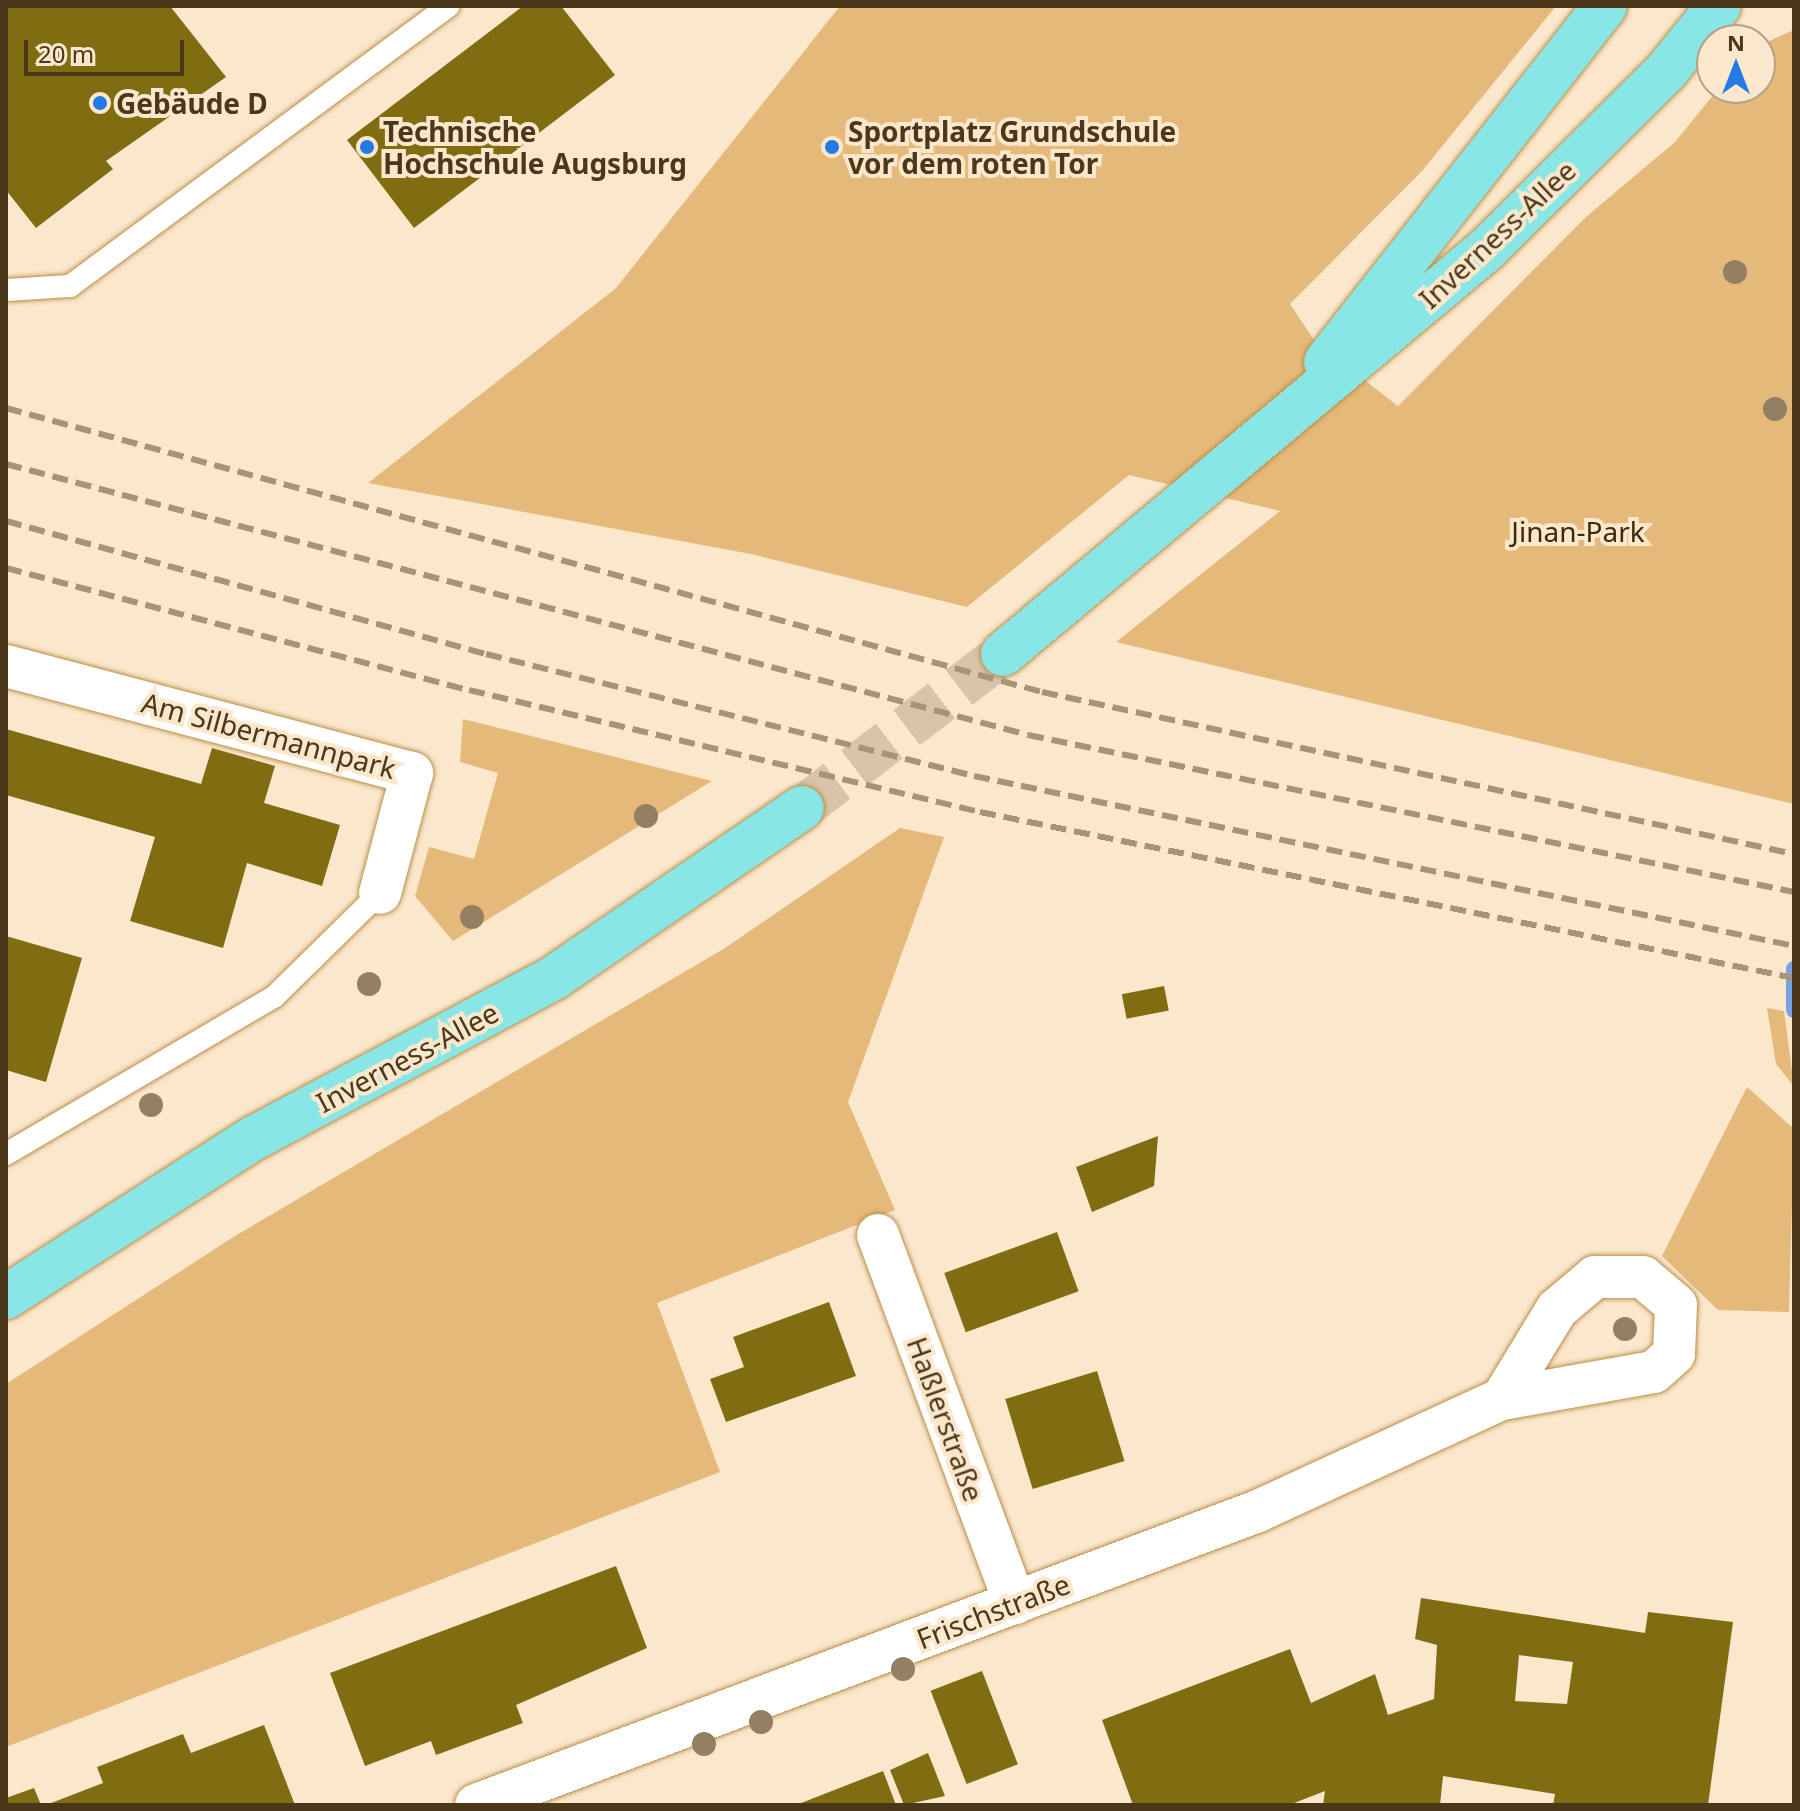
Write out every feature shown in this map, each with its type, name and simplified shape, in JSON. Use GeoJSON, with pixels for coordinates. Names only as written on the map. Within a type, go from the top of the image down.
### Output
{"type":"FeatureCollection","features":[{"type":"Feature","properties":{"kind":"main road","name":"Inverness-Allee"},"geometry":{"type":"LineString","coordinates":[[1260,446],[1605,6]]}},
{"type":"Feature","properties":{"kind":"main road","name":"Inverness-Allee"},"geometry":{"type":"LineString","coordinates":[[1003,654],[1260,446],[1486,250],[1667,70],[1719,6]]}},
{"type":"Feature","properties":{"kind":"main road","name":"Inverness-Allee"},"geometry":{"type":"LineString","coordinates":[[6,1297],[254,1138],[555,977],[802,808]]}},
{"type":"Feature","properties":{"kind":"street","name":"Am Silbermannpark"},"geometry":{"type":"LineString","coordinates":[[6,666],[412,773],[380,893]]}},
{"type":"Feature","properties":{"kind":"street","name":"Haßlerstraße"},"geometry":{"type":"LineString","coordinates":[[878,1235],[1015,1603]]}},
{"type":"Feature","properties":{"kind":"street","name":"Frischstraße"},"geometry":{"type":"LineString","coordinates":[[495,1802],[1258,1511],[1502,1399]]}},
{"type":"Feature","properties":{"kind":"lane"},"geometry":{"type":"LineString","coordinates":[[6,290],[70,286],[449,6]]}},
{"type":"Feature","properties":{"kind":"lane"},"geometry":{"type":"LineString","coordinates":[[6,1154],[274,997],[380,893]]}},
{"type":"Feature","properties":{"kind":"green space","name":"Jinan-Park"},"geometry":{"type":"Polygon","coordinates":[[[840,6],[1556,6],[1422,171],[1290,304],[1316,343],[1398,406],[1586,217],[1675,142],[1706,104],[1776,104],[1776,38],[1794,30],[1794,804],[1116,642],[1280,511],[1129,475],[967,607],[751,554],[368,483],[616,288],[840,6]]]}},
{"type":"Feature","properties":{"kind":"green space"},"geometry":{"type":"Polygon","coordinates":[[[463,719],[712,781],[453,941],[415,896],[429,847],[474,859],[498,773],[460,762],[463,719]]]}},
{"type":"Feature","properties":{"kind":"green space"},"geometry":{"type":"Polygon","coordinates":[[[900,828],[944,837],[848,1102],[895,1210],[657,1303],[720,1472],[6,1747],[6,1384],[235,1236],[725,948],[900,828]]]}},
{"type":"Feature","properties":{"kind":"green space"},"geometry":{"type":"Polygon","coordinates":[[[1767,1008],[1784,1011],[1794,1086],[1776,1064],[1767,1008]]]}},
{"type":"Feature","properties":{"kind":"green space"},"geometry":{"type":"Polygon","coordinates":[[[1747,1087],[1794,1129],[1789,1312],[1718,1310],[1662,1256],[1747,1087]]]}},
{"type":"Feature","properties":{"kind":"building","name":"Gebäude D"},"geometry":{"type":"Polygon","coordinates":[[[6,6],[170,6],[226,77],[106,161],[113,169],[36,228],[6,190],[6,6]]]}},
{"type":"Feature","properties":{"kind":"building"},"geometry":{"type":"Polygon","coordinates":[[[523,6],[561,6],[615,75],[414,228],[347,140],[523,6]]]}},
{"type":"Feature","properties":{"kind":"building"},"geometry":{"type":"Polygon","coordinates":[[[6,729],[201,784],[212,748],[275,766],[264,803],[340,825],[322,886],[247,863],[223,948],[130,921],[155,837],[6,795],[6,729]]]}},
{"type":"Feature","properties":{"kind":"building"},"geometry":{"type":"Polygon","coordinates":[[[6,936],[82,958],[46,1082],[6,1070],[6,936]]]}},
{"type":"Feature","properties":{"kind":"building"},"geometry":{"type":"Polygon","coordinates":[[[1164,986],[1169,1011],[1127,1019],[1122,994],[1164,986]]]}},
{"type":"Feature","properties":{"kind":"building"},"geometry":{"type":"Polygon","coordinates":[[[1158,1136],[1154,1186],[1092,1212],[1076,1167],[1158,1136]]]}},
{"type":"Feature","properties":{"kind":"building"},"geometry":{"type":"Polygon","coordinates":[[[1057,1232],[1079,1291],[966,1332],[944,1273],[1057,1232]]]}},
{"type":"Feature","properties":{"kind":"building"},"geometry":{"type":"Polygon","coordinates":[[[829,1302],[856,1376],[726,1422],[710,1379],[744,1367],[733,1337],[829,1302]]]}},
{"type":"Feature","properties":{"kind":"building"},"geometry":{"type":"Polygon","coordinates":[[[1097,1371],[1124,1461],[1033,1489],[1005,1399],[1097,1371]]]}},
{"type":"Feature","properties":{"kind":"building"},"geometry":{"type":"Polygon","coordinates":[[[616,1566],[647,1648],[516,1705],[523,1723],[436,1755],[431,1741],[365,1766],[330,1673],[616,1566]]]}},
{"type":"Feature","properties":{"kind":"building"},"geometry":{"type":"Polygon","coordinates":[[[1421,1598],[1645,1633],[1648,1612],[1733,1622],[1708,1805],[1553,1805],[1555,1794],[1443,1776],[1440,1805],[1323,1805],[1325,1791],[1289,1805],[1133,1805],[1102,1720],[1290,1649],[1311,1703],[1375,1674],[1388,1715],[1434,1699],[1437,1645],[1415,1639],[1421,1598]],[[1519,1655],[1515,1701],[1567,1704],[1573,1662],[1519,1655]]]}},
{"type":"Feature","properties":{"kind":"building"},"geometry":{"type":"Polygon","coordinates":[[[982,1671],[1018,1764],[966,1784],[931,1691],[982,1671]]]}},
{"type":"Feature","properties":{"kind":"building"},"geometry":{"type":"Polygon","coordinates":[[[264,1725],[295,1805],[46,1805],[103,1783],[97,1767],[183,1734],[191,1753],[264,1725]]]}},
{"type":"Feature","properties":{"kind":"building"},"geometry":{"type":"Polygon","coordinates":[[[928,1753],[945,1796],[904,1805],[890,1770],[928,1753]]]}},
{"type":"Feature","properties":{"kind":"building"},"geometry":{"type":"Polygon","coordinates":[[[883,1771],[896,1805],[796,1805],[883,1771]]]}},
{"type":"Feature","properties":{"kind":"building"},"geometry":{"type":"Polygon","coordinates":[[[34,1788],[41,1805],[6,1805],[6,1798],[34,1788]]]}},
{"type":"Feature","properties":{"kind":"waterway"},"geometry":{"type":"LineString","coordinates":[[1794,969],[1794,1010]]}},
{"type":"Feature","properties":{"kind":"tunnel"},"geometry":{"type":"LineString","coordinates":[[802,808],[1003,654]]}},
{"type":"Feature","properties":{"kind":"railway"},"geometry":{"type":"LineString","coordinates":[[6,408],[1042,692],[1794,854]]}},
{"type":"Feature","properties":{"kind":"railway"},"geometry":{"type":"LineString","coordinates":[[6,464],[1028,735],[1794,892]]}},
{"type":"Feature","properties":{"kind":"railway"},"geometry":{"type":"LineString","coordinates":[[6,521],[486,654],[974,776],[1794,946]]}},
{"type":"Feature","properties":{"kind":"railway"},"geometry":{"type":"LineString","coordinates":[[6,568],[469,690],[980,812],[1794,978]]}},
{"type":"Feature","properties":{"kind":"place","name":"Gebäude D"},"geometry":{"type":"Point","coordinates":[100,103]}},
{"type":"Feature","properties":{"kind":"place","name":"Technische Hochschule Augsburg"},"geometry":{"type":"Point","coordinates":[367,147]}},
{"type":"Feature","properties":{"kind":"place","name":"Sportplatz Grundschule vor dem roten Tor"},"geometry":{"type":"Point","coordinates":[832,147]}}]}
